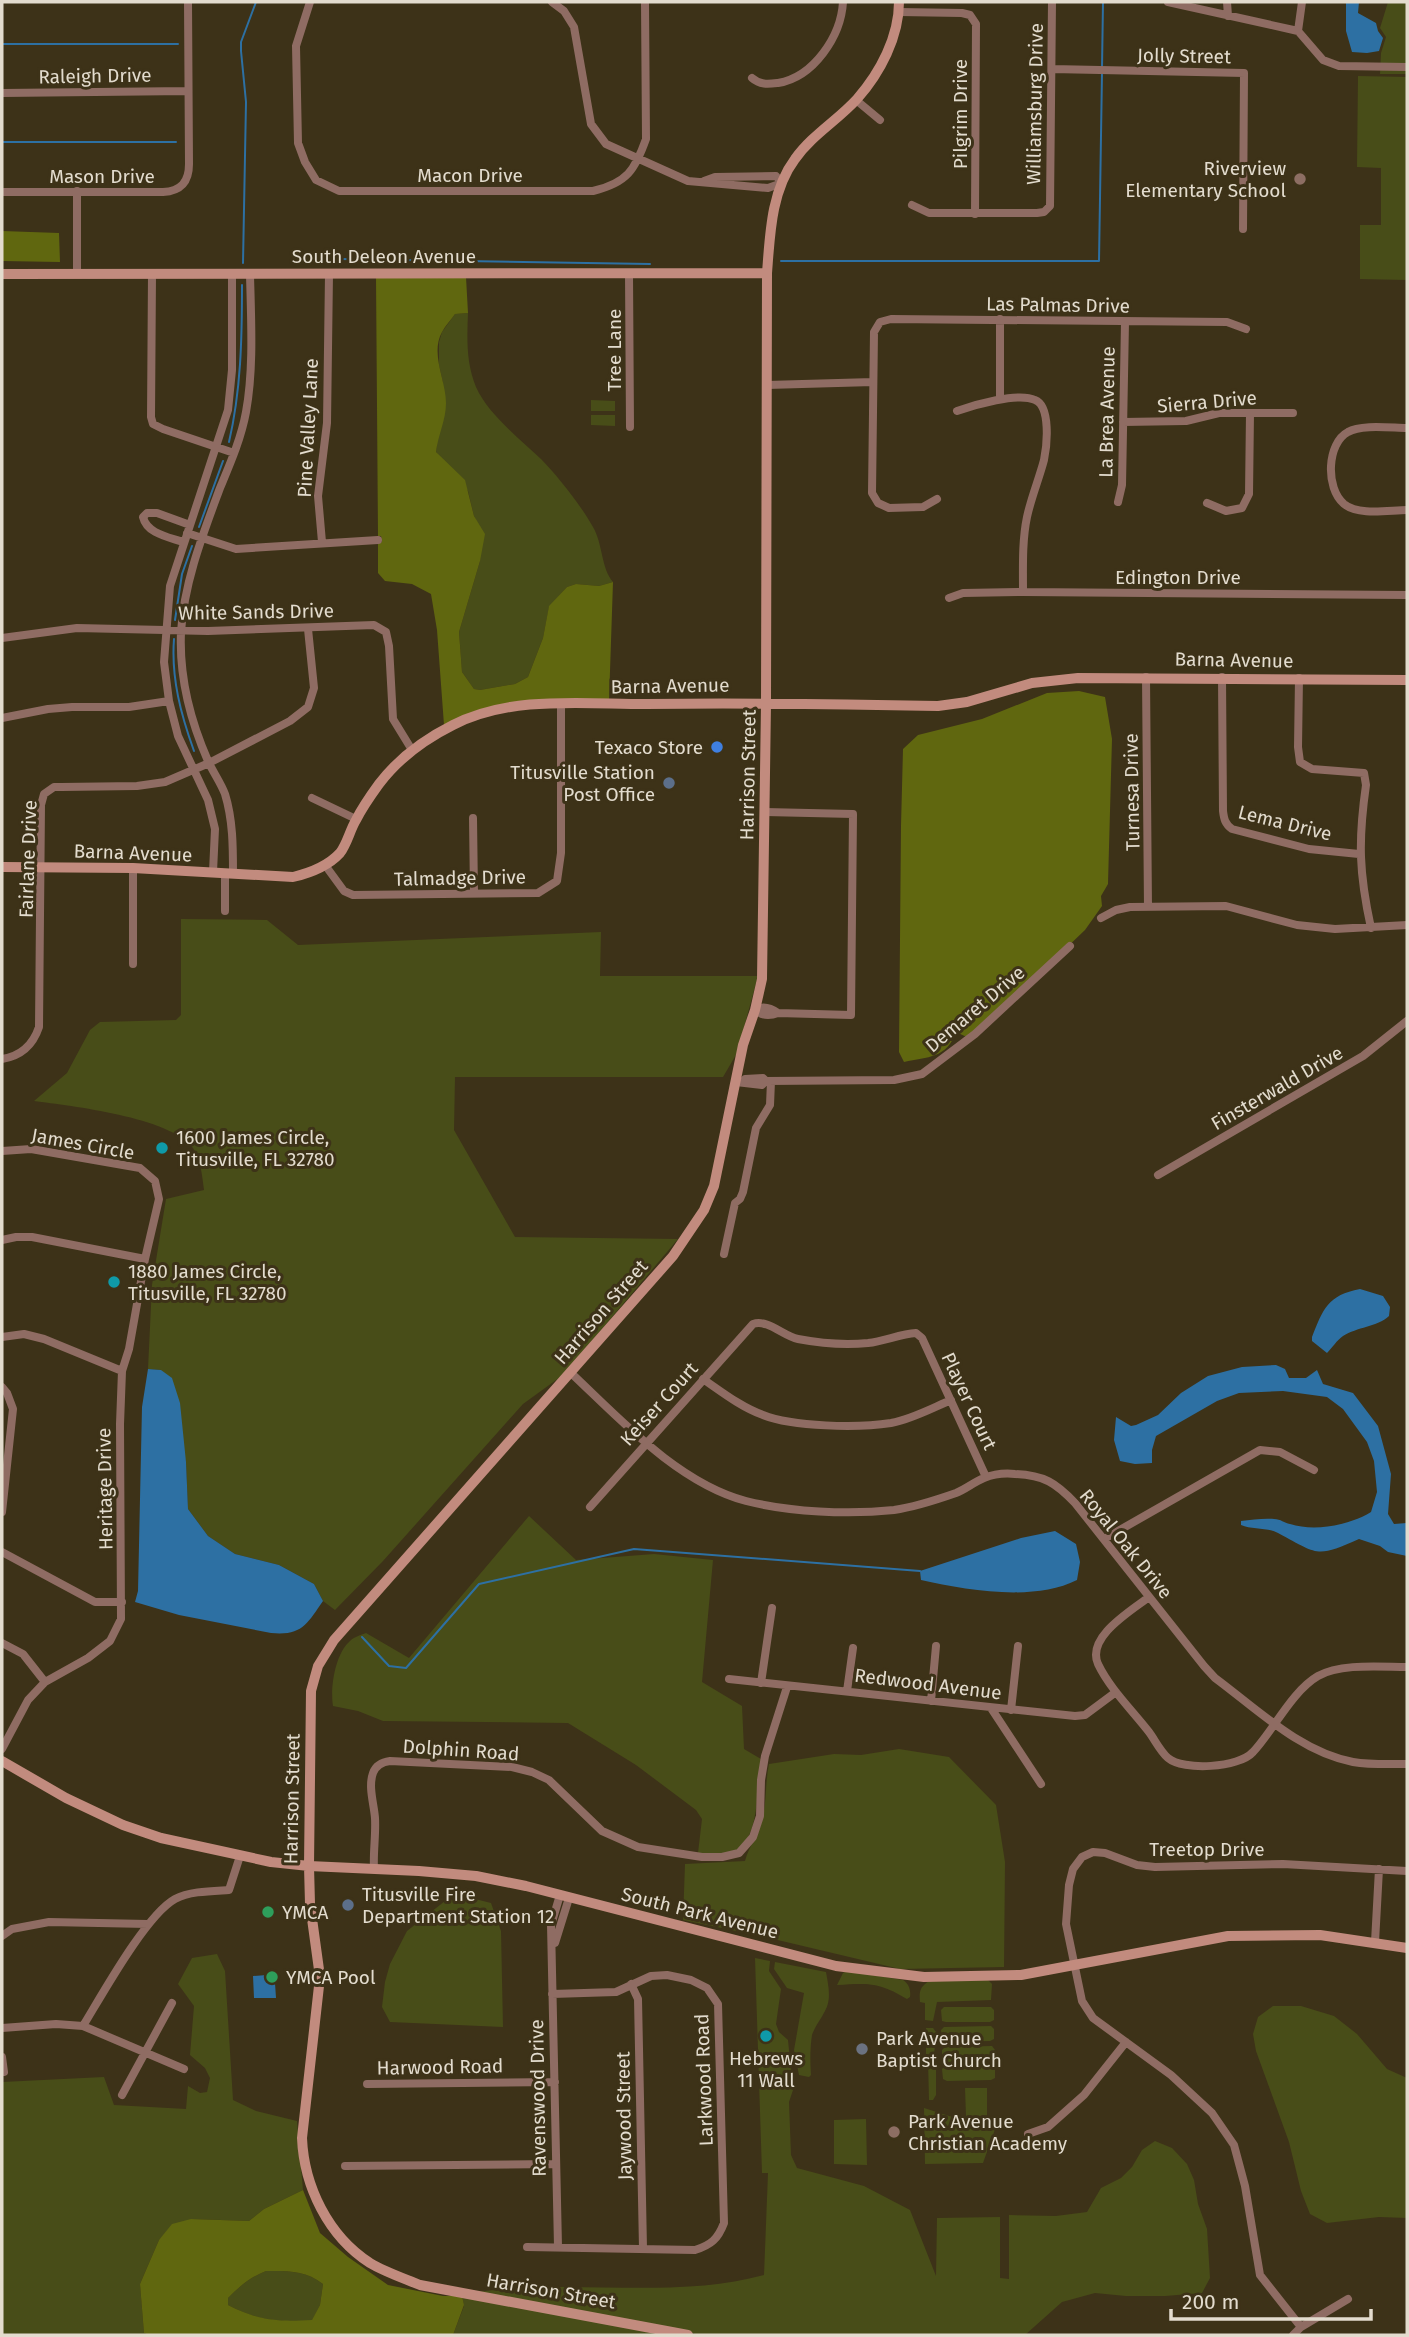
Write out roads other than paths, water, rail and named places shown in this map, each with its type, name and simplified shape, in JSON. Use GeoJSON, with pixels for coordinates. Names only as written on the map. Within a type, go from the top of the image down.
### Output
{"type":"FeatureCollection","features":[{"type":"Feature","properties":{"kind":"street","name":"Mason Drive"},"geometry":{"type":"LineString","coordinates":[[2,192],[167,192],[183,185],[189,172],[188,2]]}},
{"type":"Feature","properties":{"kind":"street","name":"Macon Drive"},"geometry":{"type":"LineString","coordinates":[[310,2],[296,46],[298,143],[304,163],[316,180],[339,191],[593,191],[613,187],[626,178],[639,159],[646,139],[645,2]]}},
{"type":"Feature","properties":{"kind":"street"},"geometry":{"type":"LineString","coordinates":[[552,2],[564,11],[574,27],[591,124],[606,144],[688,181],[704,181],[715,177],[776,176],[782,183]]}},
{"type":"Feature","properties":{"kind":"street"},"geometry":{"type":"LineString","coordinates":[[752,78],[758,83],[769,84],[787,81],[816,63],[837,28],[843,2]]}},
{"type":"Feature","properties":{"kind":"street","name":"Williamsburg Drive"},"geometry":{"type":"LineString","coordinates":[[975,214],[1037,214],[1050,206],[1052,2]]}},
{"type":"Feature","properties":{"kind":"street"},"geometry":{"type":"LineString","coordinates":[[1168,2],[1298,31],[1323,60],[1339,66],[1407,66]]}},
{"type":"Feature","properties":{"kind":"street"},"geometry":{"type":"LineString","coordinates":[[1227,2],[1228,16]]}},
{"type":"Feature","properties":{"kind":"street"},"geometry":{"type":"LineString","coordinates":[[1298,31],[1301,2]]}},
{"type":"Feature","properties":{"kind":"street","name":"Pilgrim Drive"},"geometry":{"type":"LineString","coordinates":[[899,7],[962,13],[970,15],[976,24],[975,214]]}},
{"type":"Feature","properties":{"kind":"street","name":"Harrison Street"},"geometry":{"type":"LineString","coordinates":[[688,2335],[420,2285],[393,2275],[352,2249],[318,2204],[303,2159],[304,2112],[320,1977],[310,1904],[311,1691],[318,1666],[334,1640],[673,1256],[704,1210],[714,1186],[740,1082],[743,1045],[762,979],[767,273],[771,227],[782,183],[793,160],[856,100],[875,76],[885,58],[899,7]]}},
{"type":"Feature","properties":{"kind":"street","name":"Jolly Street"},"geometry":{"type":"LineString","coordinates":[[1052,69],[1244,73],[1243,229]]}},
{"type":"Feature","properties":{"kind":"street","name":"Raleigh Drive"},"geometry":{"type":"LineString","coordinates":[[2,93],[188,91]]}},
{"type":"Feature","properties":{"kind":"street"},"geometry":{"type":"LineString","coordinates":[[856,100],[880,120]]}},
{"type":"Feature","properties":{"kind":"street"},"geometry":{"type":"LineString","coordinates":[[77,191],[77,274]]}},
{"type":"Feature","properties":{"kind":"street"},"geometry":{"type":"LineString","coordinates":[[912,205],[929,213],[975,214]]}},
{"type":"Feature","properties":{"kind":"street","name":"South Deleon Avenue"},"geometry":{"type":"LineString","coordinates":[[2,274],[767,273]]}},
{"type":"Feature","properties":{"kind":"street"},"geometry":{"type":"LineString","coordinates":[[152,274],[153,424],[234,453]]}},
{"type":"Feature","properties":{"kind":"street"},"geometry":{"type":"LineString","coordinates":[[225,911],[224,873],[208,800],[178,736],[169,701],[164,662],[170,586],[228,410],[232,370],[232,274]]}},
{"type":"Feature","properties":{"kind":"street"},"geometry":{"type":"LineString","coordinates":[[224,873],[232,824],[224,793],[195,730],[186,697],[181,662],[181,631],[187,590],[246,413],[251,367],[250,274]]}},
{"type":"Feature","properties":{"kind":"street","name":"Pine Valley Lane"},"geometry":{"type":"LineString","coordinates":[[322,542],[318,496],[327,423],[329,274]]}},
{"type":"Feature","properties":{"kind":"street","name":"Tree Lane"},"geometry":{"type":"LineString","coordinates":[[629,274],[630,427]]}},
{"type":"Feature","properties":{"kind":"street","name":"Las Palmas Drive"},"geometry":{"type":"LineString","coordinates":[[873,382],[874,332],[880,322],[891,319],[1227,322],[1246,329]]}},
{"type":"Feature","properties":{"kind":"street"},"geometry":{"type":"LineString","coordinates":[[1000,319],[1000,399]]}},
{"type":"Feature","properties":{"kind":"street","name":"La Brea Avenue"},"geometry":{"type":"LineString","coordinates":[[1118,502],[1122,485],[1125,322]]}},
{"type":"Feature","properties":{"kind":"street"},"geometry":{"type":"LineString","coordinates":[[767,385],[873,382],[872,493],[878,503],[888,508],[923,507],[937,499]]}},
{"type":"Feature","properties":{"kind":"street"},"geometry":{"type":"LineString","coordinates":[[957,411],[1000,399],[1035,399],[1046,414],[1044,457],[1026,520],[1023,592]]}},
{"type":"Feature","properties":{"kind":"street"},"geometry":{"type":"LineString","coordinates":[[1207,503],[1226,511],[1242,508],[1248,495],[1250,412]]}},
{"type":"Feature","properties":{"kind":"street","name":"Sierra Drive"},"geometry":{"type":"LineString","coordinates":[[1123,422],[1186,421],[1219,413],[1293,413]]}},
{"type":"Feature","properties":{"kind":"street"},"geometry":{"type":"LineString","coordinates":[[1407,428],[1349,430],[1337,440],[1333,452],[1332,482],[1335,494],[1344,504],[1359,510],[1407,510]]}},
{"type":"Feature","properties":{"kind":"street"},"geometry":{"type":"LineString","coordinates":[[187,533],[152,530],[145,524],[143,517],[147,513],[157,513],[202,540],[236,549],[378,540]]}},
{"type":"Feature","properties":{"kind":"street","name":"Edington Drive"},"geometry":{"type":"LineString","coordinates":[[949,598],[964,593],[1023,592],[1407,595]]}},
{"type":"Feature","properties":{"kind":"street","name":"White Sands Drive"},"geometry":{"type":"LineString","coordinates":[[2,638],[68,629],[181,631],[374,625],[386,632],[393,719],[412,750]]}},
{"type":"Feature","properties":{"kind":"street","name":"Fairlane Drive"},"geometry":{"type":"LineString","coordinates":[[2,1059],[24,1051],[33,1041],[39,1027],[41,805],[46,791],[61,787],[165,782],[193,771],[290,720],[308,708],[314,688],[308,628]]}},
{"type":"Feature","properties":{"kind":"street","name":"Turnesa Drive"},"geometry":{"type":"LineString","coordinates":[[1146,677],[1148,907]]}},
{"type":"Feature","properties":{"kind":"street","name":"Lema Drive"},"geometry":{"type":"LineString","coordinates":[[1222,677],[1223,811],[1227,826],[1309,849],[1359,854]]}},
{"type":"Feature","properties":{"kind":"street","name":"Barna Avenue"},"geometry":{"type":"LineString","coordinates":[[2,867],[133,868],[293,877],[309,874],[341,852],[356,819],[381,782],[412,750],[454,724],[495,710],[561,705],[938,706],[967,702],[1032,684],[1078,678],[1407,680]]}},
{"type":"Feature","properties":{"kind":"street"},"geometry":{"type":"LineString","coordinates":[[1299,678],[1300,762],[1312,769],[1364,774],[1366,785],[1359,854],[1371,928]]}},
{"type":"Feature","properties":{"kind":"street"},"geometry":{"type":"LineString","coordinates":[[2,718],[48,709],[129,707],[169,701]]}},
{"type":"Feature","properties":{"kind":"street","name":"Talmadge Drive"},"geometry":{"type":"LineString","coordinates":[[325,865],[344,891],[353,895],[538,893],[556,881],[561,853],[561,705]]}},
{"type":"Feature","properties":{"kind":"street"},"geometry":{"type":"LineString","coordinates":[[312,798],[356,819]]}},
{"type":"Feature","properties":{"kind":"street"},"geometry":{"type":"LineString","coordinates":[[755,1010],[759,1014],[772,1016],[778,1013],[851,1015],[853,814],[765,812]]}},
{"type":"Feature","properties":{"kind":"street"},"geometry":{"type":"LineString","coordinates":[[473,818],[474,893]]}},
{"type":"Feature","properties":{"kind":"street"},"geometry":{"type":"LineString","coordinates":[[133,868],[133,964]]}},
{"type":"Feature","properties":{"kind":"street"},"geometry":{"type":"LineString","coordinates":[[1101,918],[1116,910],[1226,906],[1297,925],[1335,929],[1407,925]]}},
{"type":"Feature","properties":{"kind":"street","name":"Demaret Drive"},"geometry":{"type":"LineString","coordinates":[[740,1082],[762,1085],[769,1081],[894,1080],[922,1074],[975,1034],[1070,946]]}},
{"type":"Feature","properties":{"kind":"street","name":"Finsterwald Drive"},"geometry":{"type":"LineString","coordinates":[[1158,1175],[1363,1056],[1407,1021]]}},
{"type":"Feature","properties":{"kind":"street"},"geometry":{"type":"LineString","coordinates":[[724,1254],[735,1203],[743,1192],[756,1128],[770,1105],[769,1081]]}},
{"type":"Feature","properties":{"kind":"street","name":"James Circle"},"geometry":{"type":"LineString","coordinates":[[2,1150],[31,1149],[140,1168],[155,1181]]}},
{"type":"Feature","properties":{"kind":"street","name":"Heritage Drive"},"geometry":{"type":"LineString","coordinates":[[2,1749],[28,1700],[45,1682],[88,1658],[110,1641],[121,1619],[122,1371],[129,1349],[159,1199],[155,1181]]}},
{"type":"Feature","properties":{"kind":"street"},"geometry":{"type":"LineString","coordinates":[[2,1240],[32,1237],[145,1259]]}},
{"type":"Feature","properties":{"kind":"street","name":"Keiser Court"},"geometry":{"type":"LineString","coordinates":[[590,1507],[753,1324],[763,1322],[784,1335],[821,1342],[864,1343],[905,1334],[916,1334],[922,1338]]}},
{"type":"Feature","properties":{"kind":"street"},"geometry":{"type":"LineString","coordinates":[[2,1337],[24,1334],[44,1339],[122,1371]]}},
{"type":"Feature","properties":{"kind":"street","name":"Player Court"},"geometry":{"type":"LineString","coordinates":[[922,1338],[986,1477]]}},
{"type":"Feature","properties":{"kind":"street","name":"Royal Oak Drive"},"geometry":{"type":"LineString","coordinates":[[571,1373],[646,1443],[680,1468],[713,1487],[744,1500],[814,1511],[894,1510],[958,1492],[986,1477],[1005,1473],[1042,1477],[1054,1483],[1069,1497],[1209,1672],[1275,1723],[1312,1747],[1340,1758],[1371,1764],[1407,1765]]}},
{"type":"Feature","properties":{"kind":"street"},"geometry":{"type":"LineString","coordinates":[[703,1379],[750,1410],[763,1416],[795,1423],[891,1423],[951,1400]]}},
{"type":"Feature","properties":{"kind":"street"},"geometry":{"type":"LineString","coordinates":[[2,1387],[13,1409],[6,1452],[2,1512]]}},
{"type":"Feature","properties":{"kind":"street"},"geometry":{"type":"LineString","coordinates":[[1104,1539],[1260,1450],[1280,1452],[1314,1470]]}},
{"type":"Feature","properties":{"kind":"street"},"geometry":{"type":"LineString","coordinates":[[2,1552],[95,1602],[122,1602]]}},
{"type":"Feature","properties":{"kind":"street"},"geometry":{"type":"LineString","coordinates":[[1149,1597],[1118,1621],[1098,1642],[1096,1658],[1116,1692],[1166,1756],[1179,1764],[1236,1763],[1253,1752],[1310,1681],[1327,1672],[1338,1669],[1407,1667]]}},
{"type":"Feature","properties":{"kind":"street"},"geometry":{"type":"LineString","coordinates":[[761,1683],[772,1608]]}},
{"type":"Feature","properties":{"kind":"street"},"geometry":{"type":"LineString","coordinates":[[2,1643],[23,1654],[45,1682]]}},
{"type":"Feature","properties":{"kind":"street"},"geometry":{"type":"LineString","coordinates":[[931,1701],[936,1646]]}},
{"type":"Feature","properties":{"kind":"street"},"geometry":{"type":"LineString","coordinates":[[1011,1710],[1018,1646]]}},
{"type":"Feature","properties":{"kind":"street"},"geometry":{"type":"LineString","coordinates":[[846,1691],[853,1648]]}},
{"type":"Feature","properties":{"kind":"street","name":"Redwood Avenue"},"geometry":{"type":"LineString","coordinates":[[729,1679],[1075,1716],[1085,1715],[1116,1692]]}},
{"type":"Feature","properties":{"kind":"street","name":"Dolphin Road"},"geometry":{"type":"LineString","coordinates":[[374,1869],[375,1818],[372,1781],[375,1768],[386,1761],[512,1767],[532,1772],[549,1780],[602,1830],[638,1847],[702,1857],[722,1857],[739,1853],[753,1837],[757,1826],[765,1756],[788,1687]]}},
{"type":"Feature","properties":{"kind":"street"},"geometry":{"type":"LineString","coordinates":[[991,1708],[1041,1784]]}},
{"type":"Feature","properties":{"kind":"street","name":"South Park Avenue"},"geometry":{"type":"LineString","coordinates":[[2,1760],[66,1798],[123,1825],[161,1838],[271,1862],[476,1876],[814,1961],[892,1974],[924,1978],[1021,1975],[1228,1936],[1320,1935],[1407,1948]]}},
{"type":"Feature","properties":{"kind":"street","name":"Treetop Drive"},"geometry":{"type":"LineString","coordinates":[[1076,1966],[1066,1924],[1069,1885],[1073,1869],[1082,1857],[1093,1852],[1105,1853],[1137,1865],[1155,1867],[1283,1864],[1407,1871]]}},
{"type":"Feature","properties":{"kind":"street"},"geometry":{"type":"LineString","coordinates":[[83,2026],[148,1924],[176,1899],[203,1892],[229,1890],[240,1856]]}},
{"type":"Feature","properties":{"kind":"street"},"geometry":{"type":"LineString","coordinates":[[1375,1942],[1379,1869]]}},
{"type":"Feature","properties":{"kind":"street","name":"Ravenswood Drive"},"geometry":{"type":"LineString","coordinates":[[558,2246],[551,1924],[564,1896]]}},
{"type":"Feature","properties":{"kind":"street"},"geometry":{"type":"LineString","coordinates":[[2,1936],[12,1930],[49,1922],[148,1924]]}},
{"type":"Feature","properties":{"kind":"street"},"geometry":{"type":"LineString","coordinates":[[1076,1966],[1082,2001],[1093,2018],[1171,2075],[1212,2113],[1234,2145],[1245,2186],[1260,2275],[1301,2328]]}},
{"type":"Feature","properties":{"kind":"street","name":"Larkwood Road"},"geometry":{"type":"LineString","coordinates":[[552,1994],[605,1994],[651,1976],[667,1975],[707,1988],[718,2004],[724,2223],[718,2237],[709,2245],[695,2250],[681,2252],[643,2248]]}},
{"type":"Feature","properties":{"kind":"street","name":"Jaywood Street"},"geometry":{"type":"LineString","coordinates":[[631,1984],[638,2000],[643,2248]]}},
{"type":"Feature","properties":{"kind":"street"},"geometry":{"type":"LineString","coordinates":[[122,2095],[172,2003]]}},
{"type":"Feature","properties":{"kind":"street"},"geometry":{"type":"LineString","coordinates":[[2,2028],[56,2024],[83,2026],[184,2069]]}},
{"type":"Feature","properties":{"kind":"street"},"geometry":{"type":"LineString","coordinates":[[1028,2134],[1048,2127],[1084,2095],[1126,2042]]}},
{"type":"Feature","properties":{"kind":"street"},"geometry":{"type":"LineString","coordinates":[[2,2057],[4,2072]]}},
{"type":"Feature","properties":{"kind":"street","name":"Harwood Road"},"geometry":{"type":"LineString","coordinates":[[367,2084],[555,2082]]}},
{"type":"Feature","properties":{"kind":"street"},"geometry":{"type":"LineString","coordinates":[[345,2166],[555,2164]]}},
{"type":"Feature","properties":{"kind":"street"},"geometry":{"type":"LineString","coordinates":[[527,2247],[643,2248]]}},
{"type":"Feature","properties":{"kind":"street"},"geometry":{"type":"LineString","coordinates":[[1293,2335],[1348,2299]]}},
{"type":"Feature","properties":{"kind":"water"},"geometry":{"type":"Polygon","coordinates":[[[1346,2],[1359,2],[1358,13],[1376,23],[1383,38],[1379,51],[1352,52],[1346,31],[1346,2]]]}},
{"type":"Feature","properties":{"kind":"water"},"geometry":{"type":"Polygon","coordinates":[[[1360,1289],[1383,1296],[1390,1307],[1389,1316],[1343,1336],[1327,1353],[1312,1341],[1324,1311],[1334,1299],[1360,1289]]]}},
{"type":"Feature","properties":{"kind":"water"},"geometry":{"type":"Polygon","coordinates":[[[1276,1365],[1285,1369],[1289,1378],[1306,1378],[1317,1370],[1323,1384],[1353,1393],[1378,1426],[1391,1474],[1388,1514],[1394,1524],[1407,1523],[1407,1556],[1388,1552],[1380,1546],[1359,1539],[1334,1549],[1310,1550],[1274,1531],[1241,1525],[1241,1521],[1270,1519],[1300,1526],[1321,1527],[1343,1524],[1371,1512],[1377,1492],[1374,1461],[1367,1442],[1343,1409],[1327,1397],[1283,1391],[1239,1393],[1217,1401],[1156,1436],[1152,1463],[1120,1461],[1114,1440],[1116,1417],[1131,1426],[1136,1425],[1158,1415],[1181,1393],[1208,1376],[1242,1367],[1276,1365]]]}},
{"type":"Feature","properties":{"kind":"water"},"geometry":{"type":"Polygon","coordinates":[[[148,1369],[161,1370],[172,1378],[180,1403],[188,1509],[208,1536],[235,1554],[279,1565],[314,1584],[323,1601],[303,1627],[290,1632],[271,1633],[179,1615],[135,1602],[138,1591],[142,1407],[148,1369]]]}},
{"type":"Feature","properties":{"kind":"water"},"geometry":{"type":"Polygon","coordinates":[[[1055,1531],[1076,1544],[1080,1562],[1077,1580],[1060,1587],[1041,1591],[1000,1592],[921,1580],[920,1571],[1021,1538],[1055,1531]]]}},
{"type":"Feature","properties":{"kind":"water"},"geometry":{"type":"Polygon","coordinates":[[[267,1975],[267,1983],[275,1983],[276,1998],[254,1998],[253,1976],[267,1975]]]}},
{"type":"Feature","properties":{"kind":"waterway"},"geometry":{"type":"LineString","coordinates":[[243,263],[246,102],[241,42],[256,2]]}},
{"type":"Feature","properties":{"kind":"waterway"},"geometry":{"type":"LineString","coordinates":[[1102,68],[1103,2]]}},
{"type":"Feature","properties":{"kind":"waterway"},"geometry":{"type":"LineString","coordinates":[[2,44],[178,44]]}},
{"type":"Feature","properties":{"kind":"waterway"},"geometry":{"type":"LineString","coordinates":[[781,261],[1099,261],[1102,73]]}},
{"type":"Feature","properties":{"kind":"waterway"},"geometry":{"type":"LineString","coordinates":[[2,142],[176,142]]}},
{"type":"Feature","properties":{"kind":"waterway"},"geometry":{"type":"LineString","coordinates":[[340,259],[650,264]]}},
{"type":"Feature","properties":{"kind":"waterway"},"geometry":{"type":"LineString","coordinates":[[229,442],[240,364],[242,285]]}},
{"type":"Feature","properties":{"kind":"waterway"},"geometry":{"type":"LineString","coordinates":[[199,527],[223,461]]}},
{"type":"Feature","properties":{"kind":"waterway"},"geometry":{"type":"LineString","coordinates":[[175,620],[182,574],[192,546]]}},
{"type":"Feature","properties":{"kind":"waterway"},"geometry":{"type":"LineString","coordinates":[[174,639],[178,696],[194,751]]}},
{"type":"Feature","properties":{"kind":"waterway"},"geometry":{"type":"LineString","coordinates":[[362,1637],[389,1666],[406,1668],[479,1584],[634,1549],[920,1571]]}},
{"type":"Feature","properties":{"kind":"place","name":"Riverview Elementary School"},"geometry":{"type":"Point","coordinates":[1300,179]}},
{"type":"Feature","properties":{"kind":"place","name":"Texaco Store"},"geometry":{"type":"Point","coordinates":[717,747]}},
{"type":"Feature","properties":{"kind":"place","name":"Titusville Station Post Office"},"geometry":{"type":"Point","coordinates":[669,783]}},
{"type":"Feature","properties":{"kind":"place","name":"1600 James Circle, Titusville, FL 32780"},"geometry":{"type":"Point","coordinates":[162,1148]}},
{"type":"Feature","properties":{"kind":"place","name":"1880 James Circle, Titusville, FL 32780"},"geometry":{"type":"Point","coordinates":[114,1282]}},
{"type":"Feature","properties":{"kind":"place","name":"Titusville Fire Department Station 12"},"geometry":{"type":"Point","coordinates":[348,1905]}},
{"type":"Feature","properties":{"kind":"place","name":"YMCA"},"geometry":{"type":"Point","coordinates":[268,1912]}},
{"type":"Feature","properties":{"kind":"place","name":"YMCA Pool"},"geometry":{"type":"Point","coordinates":[272,1977]}},
{"type":"Feature","properties":{"kind":"place","name":"Hebrews 11 Wall"},"geometry":{"type":"Point","coordinates":[766,2036]}},
{"type":"Feature","properties":{"kind":"place","name":"Park Avenue Baptist Church"},"geometry":{"type":"Point","coordinates":[862,2049]}},
{"type":"Feature","properties":{"kind":"place","name":"Park Avenue Christian Academy"},"geometry":{"type":"Point","coordinates":[894,2132]}}]}
